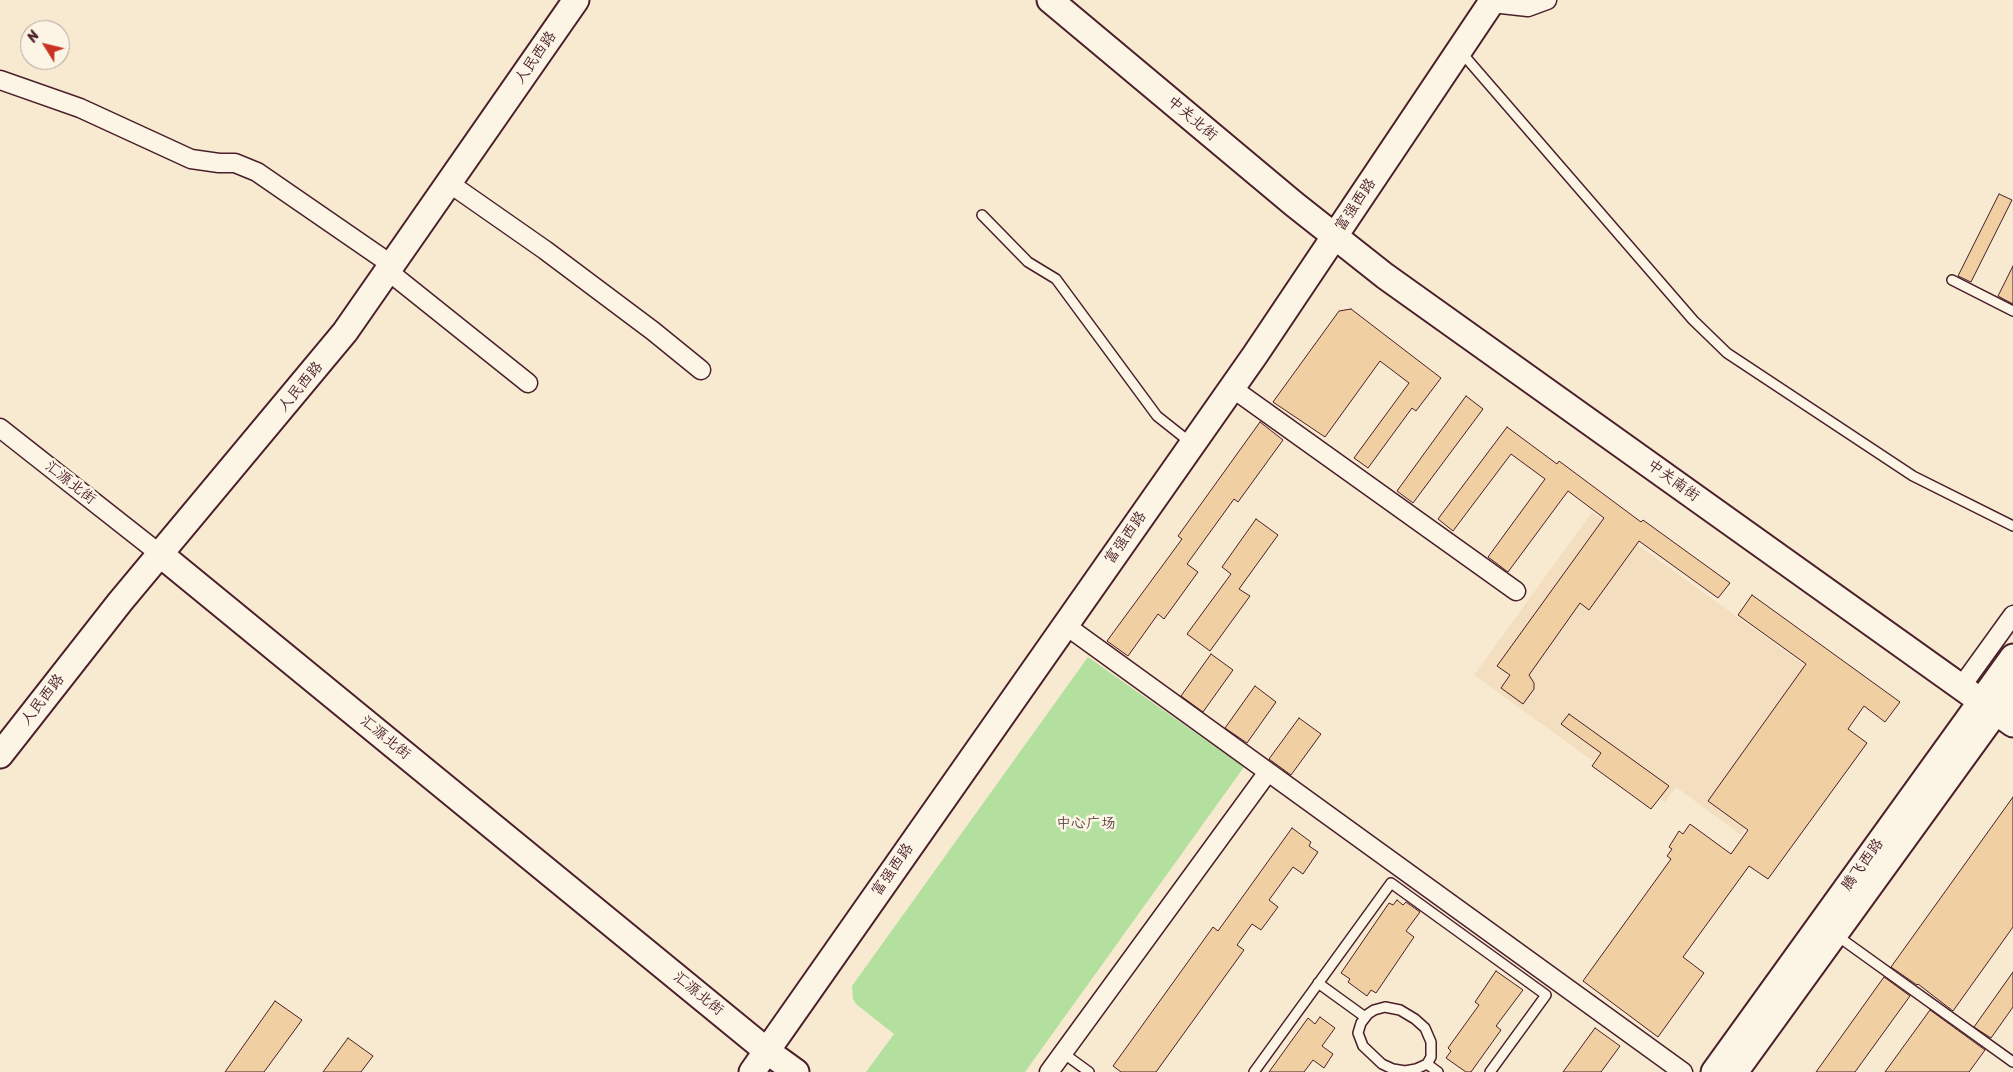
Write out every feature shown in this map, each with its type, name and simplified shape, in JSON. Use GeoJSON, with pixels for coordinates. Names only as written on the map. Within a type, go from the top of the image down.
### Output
{"type":"FeatureCollection","features":[{"type":"Feature","properties":{"kind":"street","name":"人民西路"},"geometry":{"type":"LineString","coordinates":[[0,756],[120,602],[326,357],[576,0]]}},
{"type":"Feature","properties":{"kind":"street","name":"中关北街"},"geometry":{"type":"LineString","coordinates":[[1050,0],[1294,204],[1335,236]]}},
{"type":"Feature","properties":{"kind":"street"},"geometry":{"type":"LineString","coordinates":[[1492,1],[1528,7],[1547,0]]}},
{"type":"Feature","properties":{"kind":"street","name":"富强西路"},"geometry":{"type":"LineString","coordinates":[[752,1072],[1232,388],[1492,1]]}},
{"type":"Feature","properties":{"kind":"street"},"geometry":{"type":"LineString","coordinates":[[0,80],[80,108],[191,159],[235,163],[257,172],[390,268],[528,383]]}},
{"type":"Feature","properties":{"kind":"street"},"geometry":{"type":"LineString","coordinates":[[449,183],[545,250],[653,331],[701,370]]}},
{"type":"Feature","properties":{"kind":"street","name":"中关南街"},"geometry":{"type":"LineString","coordinates":[[1335,236],[1385,276],[1997,713]]}},
{"type":"Feature","properties":{"kind":"street"},"geometry":{"type":"LineString","coordinates":[[1232,388],[1516,591]]}},
{"type":"Feature","properties":{"kind":"street","name":"汇源北街"},"geometry":{"type":"LineString","coordinates":[[0,428],[160,554],[766,1051],[796,1072]]}},
{"type":"Feature","properties":{"kind":"street"},"geometry":{"type":"LineString","coordinates":[[1961,687],[2013,615]]}},
{"type":"Feature","properties":{"kind":"street"},"geometry":{"type":"LineString","coordinates":[[1065,625],[1683,1072]]}},
{"type":"Feature","properties":{"kind":"street","name":"腾飞西路"},"geometry":{"type":"LineString","coordinates":[[1714,1072],[1997,713],[2013,657]]}},
{"type":"Feature","properties":{"kind":"street","name":"腾飞西路"},"geometry":{"type":"LineString","coordinates":[[1735,1072],[1997,713],[2013,688]]}},
{"type":"Feature","properties":{"kind":"street"},"geometry":{"type":"LineString","coordinates":[[1049,1072],[1268,772]]}},
{"type":"Feature","properties":{"kind":"lane"},"geometry":{"type":"LineString","coordinates":[[1460,50],[1693,320],[1727,353],[1913,476],[2013,526]]}},
{"type":"Feature","properties":{"kind":"lane"},"geometry":{"type":"LineString","coordinates":[[982,215],[1028,262],[1044,273],[1056,278],[1157,416],[1192,444]]}},
{"type":"Feature","properties":{"kind":"lane"},"geometry":{"type":"LineString","coordinates":[[1952,280],[2013,311]]}},
{"type":"Feature","properties":{"kind":"lane"},"geometry":{"type":"LineString","coordinates":[[1254,1072],[1390,883],[1546,995],[1490,1072]]}},
{"type":"Feature","properties":{"kind":"lane"},"geometry":{"type":"LineString","coordinates":[[1835,934],[2013,1062]]}},
{"type":"Feature","properties":{"kind":"lane"},"geometry":{"type":"LineString","coordinates":[[1318,983],[1365,1017]]}},
{"type":"Feature","properties":{"kind":"lane"},"geometry":{"type":"LineString","coordinates":[[1385,1007],[1400,1010],[1415,1019],[1425,1028],[1431,1042],[1432,1057],[1427,1064],[1416,1070],[1405,1071],[1393,1069],[1382,1064],[1363,1046],[1358,1033],[1365,1017],[1374,1010],[1385,1007]]}},
{"type":"Feature","properties":{"kind":"lane"},"geometry":{"type":"LineString","coordinates":[[1063,1053],[1089,1072]]}},
{"type":"Feature","properties":{"kind":"lane"},"geometry":{"type":"LineString","coordinates":[[1427,1064],[1438,1072]]}},
{"type":"Feature","properties":{"kind":"shaded area"},"geometry":{"type":"Polygon","coordinates":[[[1592,512],[1843,693],[1741,835],[1676,787],[1665,802],[1599,754],[1593,761],[1474,675],[1592,512]]]}},
{"type":"Feature","properties":{"kind":"green space","name":"中心广场"},"geometry":{"type":"Polygon","coordinates":[[[1088,657],[1244,767],[1025,1072],[866,1072],[894,1034],[856,1004],[853,999],[852,986],[1088,657]]]}},
{"type":"Feature","properties":{"kind":"building"},"geometry":{"type":"Polygon","coordinates":[[[1999,194],[2012,200],[1971,282],[1958,276],[1999,194]]]}},
{"type":"Feature","properties":{"kind":"building"},"geometry":{"type":"Polygon","coordinates":[[[2013,266],[2013,304],[1998,296],[2013,266]]]}},
{"type":"Feature","properties":{"kind":"building"},"geometry":{"type":"Polygon","coordinates":[[[1351,309],[1441,378],[1416,411],[1412,408],[1368,468],[1354,458],[1409,383],[1380,361],[1325,437],[1273,402],[1339,311],[1351,309]]]}},
{"type":"Feature","properties":{"kind":"building"},"geometry":{"type":"Polygon","coordinates":[[[1466,396],[1483,409],[1413,503],[1397,491],[1466,396]]]}},
{"type":"Feature","properties":{"kind":"building"},"geometry":{"type":"Polygon","coordinates":[[[1260,422],[1283,440],[1238,502],[1234,499],[1187,564],[1198,572],[1164,619],[1158,614],[1128,656],[1107,641],[1182,539],[1178,536],[1260,422]]]}},
{"type":"Feature","properties":{"kind":"building"},"geometry":{"type":"Polygon","coordinates":[[[1507,427],[1557,464],[1559,461],[1641,522],[1643,520],[1730,583],[1718,598],[1639,541],[1589,610],[1580,603],[1529,675],[1534,683],[1534,689],[1523,704],[1501,688],[1510,675],[1497,666],[1604,518],[1568,491],[1508,572],[1488,557],[1545,479],[1511,454],[1453,531],[1438,519],[1507,427]]]}},
{"type":"Feature","properties":{"kind":"building"},"geometry":{"type":"Polygon","coordinates":[[[1256,519],[1278,535],[1239,589],[1250,596],[1210,651],[1187,634],[1231,574],[1222,567],[1256,519]]]}},
{"type":"Feature","properties":{"kind":"building"},"geometry":{"type":"Polygon","coordinates":[[[1752,595],[1900,702],[1885,722],[1864,706],[1848,729],[1867,743],[1768,879],[1749,866],[1683,957],[1704,973],[1658,1037],[1583,981],[1671,859],[1667,856],[1672,849],[1669,847],[1679,831],[1683,834],[1690,824],[1731,854],[1748,830],[1708,801],[1806,664],[1738,615],[1752,595]]]}},
{"type":"Feature","properties":{"kind":"building"},"geometry":{"type":"Polygon","coordinates":[[[1211,654],[1233,670],[1203,712],[1181,696],[1211,654]]]}},
{"type":"Feature","properties":{"kind":"building"},"geometry":{"type":"Polygon","coordinates":[[[1255,686],[1276,702],[1247,743],[1225,728],[1255,686]]]}},
{"type":"Feature","properties":{"kind":"building"},"geometry":{"type":"Polygon","coordinates":[[[1569,714],[1669,786],[1651,809],[1592,766],[1601,753],[1561,724],[1569,714]]]}},
{"type":"Feature","properties":{"kind":"building"},"geometry":{"type":"Polygon","coordinates":[[[1299,718],[1321,734],[1291,775],[1269,759],[1299,718]]]}},
{"type":"Feature","properties":{"kind":"building"},"geometry":{"type":"Polygon","coordinates":[[[2013,797],[2013,927],[1953,1011],[1918,984],[1891,967],[2013,797]]]}},
{"type":"Feature","properties":{"kind":"building"},"geometry":{"type":"Polygon","coordinates":[[[1292,828],[1311,842],[1309,846],[1318,852],[1303,874],[1293,867],[1269,900],[1278,907],[1261,930],[1252,924],[1237,945],[1244,950],[1156,1072],[1121,1072],[1113,1066],[1213,927],[1218,931],[1292,828]]]}},
{"type":"Feature","properties":{"kind":"building"},"geometry":{"type":"Polygon","coordinates":[[[1397,900],[1403,905],[1406,902],[1420,912],[1406,931],[1414,937],[1376,993],[1371,990],[1367,996],[1348,982],[1350,979],[1341,973],[1389,903],[1393,905],[1397,900]]]}},
{"type":"Feature","properties":{"kind":"building"},"geometry":{"type":"Polygon","coordinates":[[[1496,971],[1523,990],[1496,1026],[1501,1030],[1471,1072],[1466,1072],[1446,1058],[1451,1051],[1448,1048],[1479,1005],[1475,1002],[1496,971]]]}},
{"type":"Feature","properties":{"kind":"building"},"geometry":{"type":"Polygon","coordinates":[[[2013,972],[2013,1007],[1991,1038],[1974,1027],[2013,972]]]}},
{"type":"Feature","properties":{"kind":"building"},"geometry":{"type":"Polygon","coordinates":[[[1884,977],[1910,996],[1855,1072],[1816,1072],[1884,977]]]}},
{"type":"Feature","properties":{"kind":"building"},"geometry":{"type":"Polygon","coordinates":[[[275,1001],[302,1020],[264,1072],[225,1072],[275,1001]]]}},
{"type":"Feature","properties":{"kind":"building"},"geometry":{"type":"Polygon","coordinates":[[[1930,1010],[1985,1050],[1969,1072],[1885,1072],[1930,1010]]]}},
{"type":"Feature","properties":{"kind":"building"},"geometry":{"type":"Polygon","coordinates":[[[1320,1017],[1335,1028],[1322,1046],[1333,1054],[1324,1068],[1313,1060],[1304,1072],[1269,1072],[1308,1018],[1315,1024],[1320,1017]]]}},
{"type":"Feature","properties":{"kind":"building"},"geometry":{"type":"Polygon","coordinates":[[[1595,1028],[1620,1046],[1601,1072],[1563,1072],[1595,1028]]]}},
{"type":"Feature","properties":{"kind":"building"},"geometry":{"type":"Polygon","coordinates":[[[348,1038],[373,1056],[361,1072],[323,1072],[348,1038]]]}}]}
